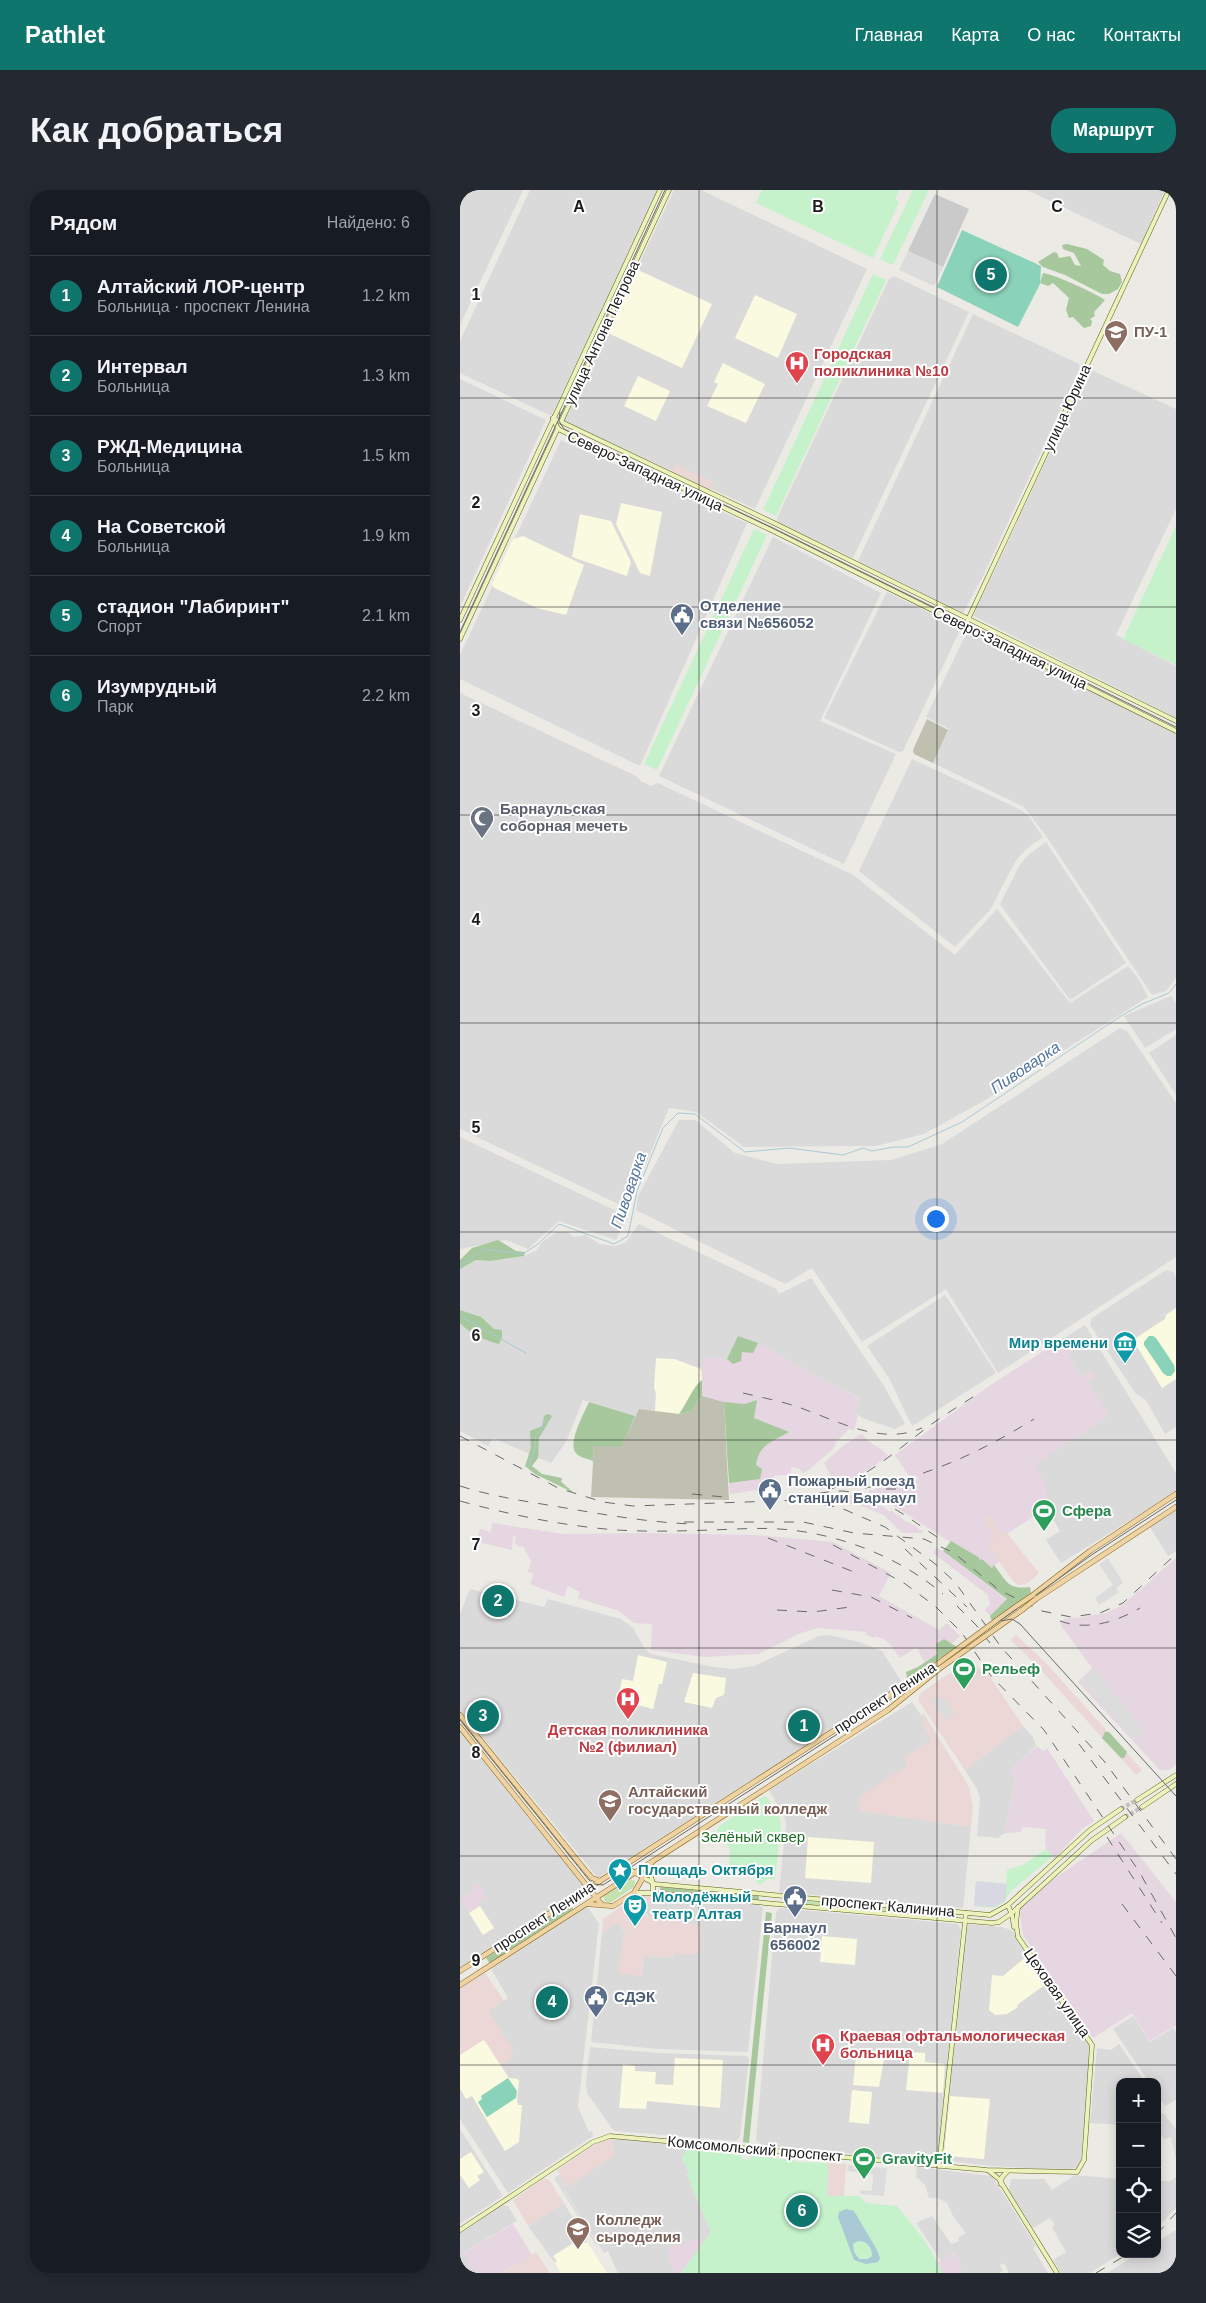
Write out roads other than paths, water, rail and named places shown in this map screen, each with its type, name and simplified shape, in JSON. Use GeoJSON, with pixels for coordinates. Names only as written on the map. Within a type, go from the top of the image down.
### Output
{"type":"FeatureCollection","features":[{"type":"Feature","properties":{"kind":"main road","name":"улица Антона Петрова"},"geometry":{"type":"LineString","coordinates":[[460,620],[660,190]]}},
{"type":"Feature","properties":{"kind":"main road","name":"улица Антона Петрова"},"geometry":{"type":"LineString","coordinates":[[460,639],[669,190]]}},
{"type":"Feature","properties":{"kind":"main road","name":"улица Юрина"},"geometry":{"type":"LineString","coordinates":[[965,626],[1169,190]]}},
{"type":"Feature","properties":{"kind":"main road","name":"Северо-Западная улица"},"geometry":{"type":"LineString","coordinates":[[553,418],[774,523],[1176,721]]}},
{"type":"Feature","properties":{"kind":"main road","name":"Северо-Западная улица"},"geometry":{"type":"LineString","coordinates":[[553,418],[558,429],[771,530],[1176,730]]}},
{"type":"Feature","properties":{"kind":"main road","name":"проспект Ленина"},"geometry":{"type":"LineString","coordinates":[[460,1985],[888,1710],[939,1670],[1022,1610],[1034,1597],[1109,1538],[1176,1494]]}},
{"type":"Feature","properties":{"kind":"main road","name":"проспект Ленина"},"geometry":{"type":"LineString","coordinates":[[460,1971],[936,1665],[1018,1605],[1115,1547],[1176,1507]]}},
{"type":"Feature","properties":{"kind":"main road"},"geometry":{"type":"LineString","coordinates":[[1109,1538],[1115,1547]]}},
{"type":"Feature","properties":{"kind":"main road"},"geometry":{"type":"LineString","coordinates":[[460,1715],[585,1870],[592,1878],[600,1881]]}},
{"type":"Feature","properties":{"kind":"main road"},"geometry":{"type":"LineString","coordinates":[[460,1727],[602,1905],[613,1906],[634,1893],[643,1879]]}},
{"type":"Feature","properties":{"kind":"main road"},"geometry":{"type":"LineString","coordinates":[[469,1738],[475,1733]]}},
{"type":"Feature","properties":{"kind":"main road"},"geometry":{"type":"LineString","coordinates":[[1137,1800],[1174,1776]]}},
{"type":"Feature","properties":{"kind":"main road"},"geometry":{"type":"LineString","coordinates":[[1142,1807],[1176,1784]]}},
{"type":"Feature","properties":{"kind":"main road","name":"проспект Калинина"},"geometry":{"type":"LineString","coordinates":[[623,1866],[636,1872],[643,1879],[655,1884],[990,1915],[1008,1905],[1090,1830],[1121,1809]]}},
{"type":"Feature","properties":{"kind":"main road","name":"проспект Калинина"},"geometry":{"type":"LineString","coordinates":[[634,1893],[653,1893],[964,1922],[999,1922],[1012,1913],[1091,1841],[1125,1817]]}},
{"type":"Feature","properties":{"kind":"main road","name":"проспект Ленина"},"geometry":{"type":"LineString","coordinates":[[643,1879],[651,1864]]}},
{"type":"Feature","properties":{"kind":"main road"},"geometry":{"type":"LineString","coordinates":[[651,1864],[650,1874],[655,1884],[653,1893]]}},
{"type":"Feature","properties":{"kind":"main road"},"geometry":{"type":"LineString","coordinates":[[578,1895],[584,1905]]}},
{"type":"Feature","properties":{"kind":"main road"},"geometry":{"type":"LineString","coordinates":[[1014,1900],[1018,1907]]}},
{"type":"Feature","properties":{"kind":"main road","name":"проспект Ленина"},"geometry":{"type":"LineString","coordinates":[[584,1905],[602,1905]]}},
{"type":"Feature","properties":{"kind":"main road","name":"Цеховая улица"},"geometry":{"type":"LineString","coordinates":[[1008,1905],[1017,1934],[1092,2045],[1084,2158],[1082,2166],[1077,2172]]}},
{"type":"Feature","properties":{"kind":"main road","name":"Цеховая улица"},"geometry":{"type":"LineString","coordinates":[[1017,1934],[1018,1907]]}},
{"type":"Feature","properties":{"kind":"main road"},"geometry":{"type":"LineString","coordinates":[[939,2166],[966,1913]]}},
{"type":"Feature","properties":{"kind":"main road","name":"Комсомольский проспект"},"geometry":{"type":"LineString","coordinates":[[460,2230],[593,2142],[610,2136],[1007,2172],[1077,2172]]}},
{"type":"Feature","properties":{"kind":"main road"},"geometry":{"type":"LineString","coordinates":[[987,2170],[997,2177],[1056,2273]]}},
{"type":"Feature","properties":{"kind":"main road"},"geometry":{"type":"LineString","coordinates":[[1001,2184],[1002,2177],[1007,2172]]}},
{"type":"Feature","properties":{"kind":"water"},"geometry":{"type":"Polygon","coordinates":[[[846,2209],[854,2211],[877,2250],[880,2258],[878,2262],[866,2264],[854,2260],[838,2217],[839,2212],[846,2209]],[[861,2241],[853,2244],[854,2252],[859,2259],[868,2259],[872,2256],[871,2250],[866,2243],[861,2241]]]}},
{"type":"Feature","properties":{"kind":"waterway","name":"Пивоварка"},"geometry":{"type":"LineString","coordinates":[[460,1266],[484,1249],[523,1254],[538,1244],[559,1224],[614,1244],[628,1236],[637,1191],[663,1128],[678,1113],[695,1114],[745,1152],[789,1148],[843,1155],[863,1148],[872,1151],[894,1147],[908,1147],[962,1122],[1121,1016],[1142,1004],[1169,993],[1176,984]]}},
{"type":"Feature","properties":{"kind":"waterway"},"geometry":{"type":"LineString","coordinates":[[460,1316],[526,1353]]}},
{"type":"Feature","properties":{"kind":"waterway","name":"Пивоварка"},"geometry":{"type":"LineString","coordinates":[[528,1467],[535,1450],[535,1436],[547,1417]]}},
{"type":"Feature","properties":{"kind":"tunnel"},"geometry":{"type":"LineString","coordinates":[[1121,1809],[1137,1800]]}},
{"type":"Feature","properties":{"kind":"tunnel"},"geometry":{"type":"LineString","coordinates":[[1125,1817],[1142,1807]]}},
{"type":"Feature","properties":{"kind":"tram line"},"geometry":{"type":"LineString","coordinates":[[460,632],[665,190]]}},
{"type":"Feature","properties":{"kind":"tram line"},"geometry":{"type":"LineString","coordinates":[[560,412],[559,421],[564,429],[773,528],[1176,727]]}},
{"type":"Feature","properties":{"kind":"tram line"},"geometry":{"type":"LineString","coordinates":[[460,1720],[589,1880],[594,1884],[603,1885],[884,1704],[1093,1554],[1176,1500]]}},
{"type":"Feature","properties":{"kind":"tram line"},"geometry":{"type":"LineString","coordinates":[[1001,1621],[1012,1619],[1020,1624],[1176,1796]]}},
{"type":"Feature","properties":{"kind":"railway"},"geometry":{"type":"LineString","coordinates":[[743,1393],[792,1405],[840,1423],[873,1432],[889,1434],[906,1433],[922,1428]]}},
{"type":"Feature","properties":{"kind":"railway"},"geometry":{"type":"LineString","coordinates":[[831,1489],[869,1471],[931,1424],[979,1393]]}},
{"type":"Feature","properties":{"kind":"railway"},"geometry":{"type":"LineString","coordinates":[[865,1488],[910,1477],[953,1462],[994,1442],[1034,1419]]}},
{"type":"Feature","properties":{"kind":"railway"},"geometry":{"type":"LineString","coordinates":[[460,1436],[558,1488],[603,1502],[633,1506],[802,1500],[841,1508],[885,1527],[934,1563],[955,1582],[1001,1647],[1104,1761],[1176,1859]]}},
{"type":"Feature","properties":{"kind":"railway"},"geometry":{"type":"LineString","coordinates":[[460,1486],[507,1498],[588,1512],[640,1520],[691,1524]]}},
{"type":"Feature","properties":{"kind":"railway"},"geometry":{"type":"LineString","coordinates":[[886,1489],[905,1489]]}},
{"type":"Feature","properties":{"kind":"railway"},"geometry":{"type":"LineString","coordinates":[[799,1496],[842,1491],[870,1497],[896,1510],[945,1542]]}},
{"type":"Feature","properties":{"kind":"railway"},"geometry":{"type":"LineString","coordinates":[[692,1494],[724,1497]]}},
{"type":"Feature","properties":{"kind":"railway"},"geometry":{"type":"LineString","coordinates":[[460,1501],[538,1519],[577,1526],[617,1530],[664,1531],[761,1528],[811,1533],[872,1551],[910,1570],[943,1594]]}},
{"type":"Feature","properties":{"kind":"railway"},"geometry":{"type":"LineString","coordinates":[[684,1522],[803,1522],[854,1533],[924,1539],[954,1553],[999,1590],[1042,1611],[1071,1617],[1100,1613],[1123,1603],[1176,1554]]}},
{"type":"Feature","properties":{"kind":"railway"},"geometry":{"type":"LineString","coordinates":[[768,1538],[854,1572]]}},
{"type":"Feature","properties":{"kind":"railway"},"geometry":{"type":"LineString","coordinates":[[833,1545],[904,1583],[935,1606],[962,1633],[991,1676],[1044,1730],[1140,1873],[1176,1938]]}},
{"type":"Feature","properties":{"kind":"railway"},"geometry":{"type":"LineString","coordinates":[[905,1549],[967,1607]]}},
{"type":"Feature","properties":{"kind":"railway"},"geometry":{"type":"LineString","coordinates":[[832,1590],[871,1597],[912,1618]]}},
{"type":"Feature","properties":{"kind":"railway"},"geometry":{"type":"LineString","coordinates":[[957,1606],[976,1625],[990,1643]]}},
{"type":"Feature","properties":{"kind":"railway"},"geometry":{"type":"LineString","coordinates":[[777,1610],[813,1612],[850,1607]]}},
{"type":"Feature","properties":{"kind":"railway"},"geometry":{"type":"LineString","coordinates":[[1060,1621],[1081,1625],[1101,1624],[1140,1608]]}},
{"type":"Feature","properties":{"kind":"railway"},"geometry":{"type":"LineString","coordinates":[[1079,1744],[1176,1874]]}},
{"type":"Feature","properties":{"kind":"railway"},"geometry":{"type":"LineString","coordinates":[[1107,1837],[1162,1923]]}},
{"type":"Feature","properties":{"kind":"railway"},"geometry":{"type":"LineString","coordinates":[[1122,1904],[1176,1976]]}},
{"type":"Feature","properties":{"kind":"railway"},"geometry":{"type":"LineString","coordinates":[[1161,2230],[1176,2213]]}},
{"type":"Feature","properties":{"kind":"railway"},"geometry":{"type":"LineString","coordinates":[[1096,2273],[1121,2258]]}},
{"type":"Feature","properties":{"kind":"place","name":"стадион \"Лабиринт\""},"geometry":{"type":"Point","coordinates":[991,275]}},
{"type":"Feature","properties":{"kind":"place","name":"ПУ-1"},"geometry":{"type":"Point","coordinates":[1116,353]}},
{"type":"Feature","properties":{"kind":"place","name":"Городская поликлиника №10"},"geometry":{"type":"Point","coordinates":[797,384]}},
{"type":"Feature","properties":{"kind":"place","name":"Отделение связи №656052"},"geometry":{"type":"Point","coordinates":[682,636]}},
{"type":"Feature","properties":{"kind":"place","name":"Барнаульская соборная мечеть"},"geometry":{"type":"Point","coordinates":[482,839]}},
{"type":"Feature","properties":{"kind":"place","name":"Мир времени"},"geometry":{"type":"Point","coordinates":[1125,1364]}},
{"type":"Feature","properties":{"kind":"place","name":"Пожарный поезд станции Барнаул"},"geometry":{"type":"Point","coordinates":[770,1511]}},
{"type":"Feature","properties":{"kind":"place","name":"Сфера"},"geometry":{"type":"Point","coordinates":[1044,1532]}},
{"type":"Feature","properties":{"kind":"place","name":"Интервал"},"geometry":{"type":"Point","coordinates":[498,1601]}},
{"type":"Feature","properties":{"kind":"place","name":"Рельеф"},"geometry":{"type":"Point","coordinates":[964,1690]}},
{"type":"Feature","properties":{"kind":"place","name":"РЖД-Медицина"},"geometry":{"type":"Point","coordinates":[483,1716]}},
{"type":"Feature","properties":{"kind":"place","name":"Детская поликлиника №2 (филиал)"},"geometry":{"type":"Point","coordinates":[628,1720]}},
{"type":"Feature","properties":{"kind":"place","name":"Алтайский ЛОР-центр"},"geometry":{"type":"Point","coordinates":[804,1726]}},
{"type":"Feature","properties":{"kind":"place","name":"Алтайский государственный колледж"},"geometry":{"type":"Point","coordinates":[610,1822]}},
{"type":"Feature","properties":{"kind":"place","name":"Площадь Октября"},"geometry":{"type":"Point","coordinates":[620,1891]}},
{"type":"Feature","properties":{"kind":"place","name":"Барнаул 656002"},"geometry":{"type":"Point","coordinates":[795,1918]}},
{"type":"Feature","properties":{"kind":"place","name":"Молодёжный театр Алтая"},"geometry":{"type":"Point","coordinates":[635,1927]}},
{"type":"Feature","properties":{"kind":"place","name":"На Советской"},"geometry":{"type":"Point","coordinates":[552,2002]}},
{"type":"Feature","properties":{"kind":"place","name":"СДЭК"},"geometry":{"type":"Point","coordinates":[596,2018]}},
{"type":"Feature","properties":{"kind":"place","name":"Краевая офтальмологическая больница"},"geometry":{"type":"Point","coordinates":[823,2066]}},
{"type":"Feature","properties":{"kind":"place","name":"GravityFit"},"geometry":{"type":"Point","coordinates":[864,2180]}},
{"type":"Feature","properties":{"kind":"place","name":"Изумрудный"},"geometry":{"type":"Point","coordinates":[802,2211]}},
{"type":"Feature","properties":{"kind":"place","name":"Колледж сыроделия"},"geometry":{"type":"Point","coordinates":[578,2250]}},
{"type":"Feature","properties":{"kind":"park label","name":"Зелёный сквер"},"geometry":{"type":"Point","coordinates":[753,1837]}}]}
